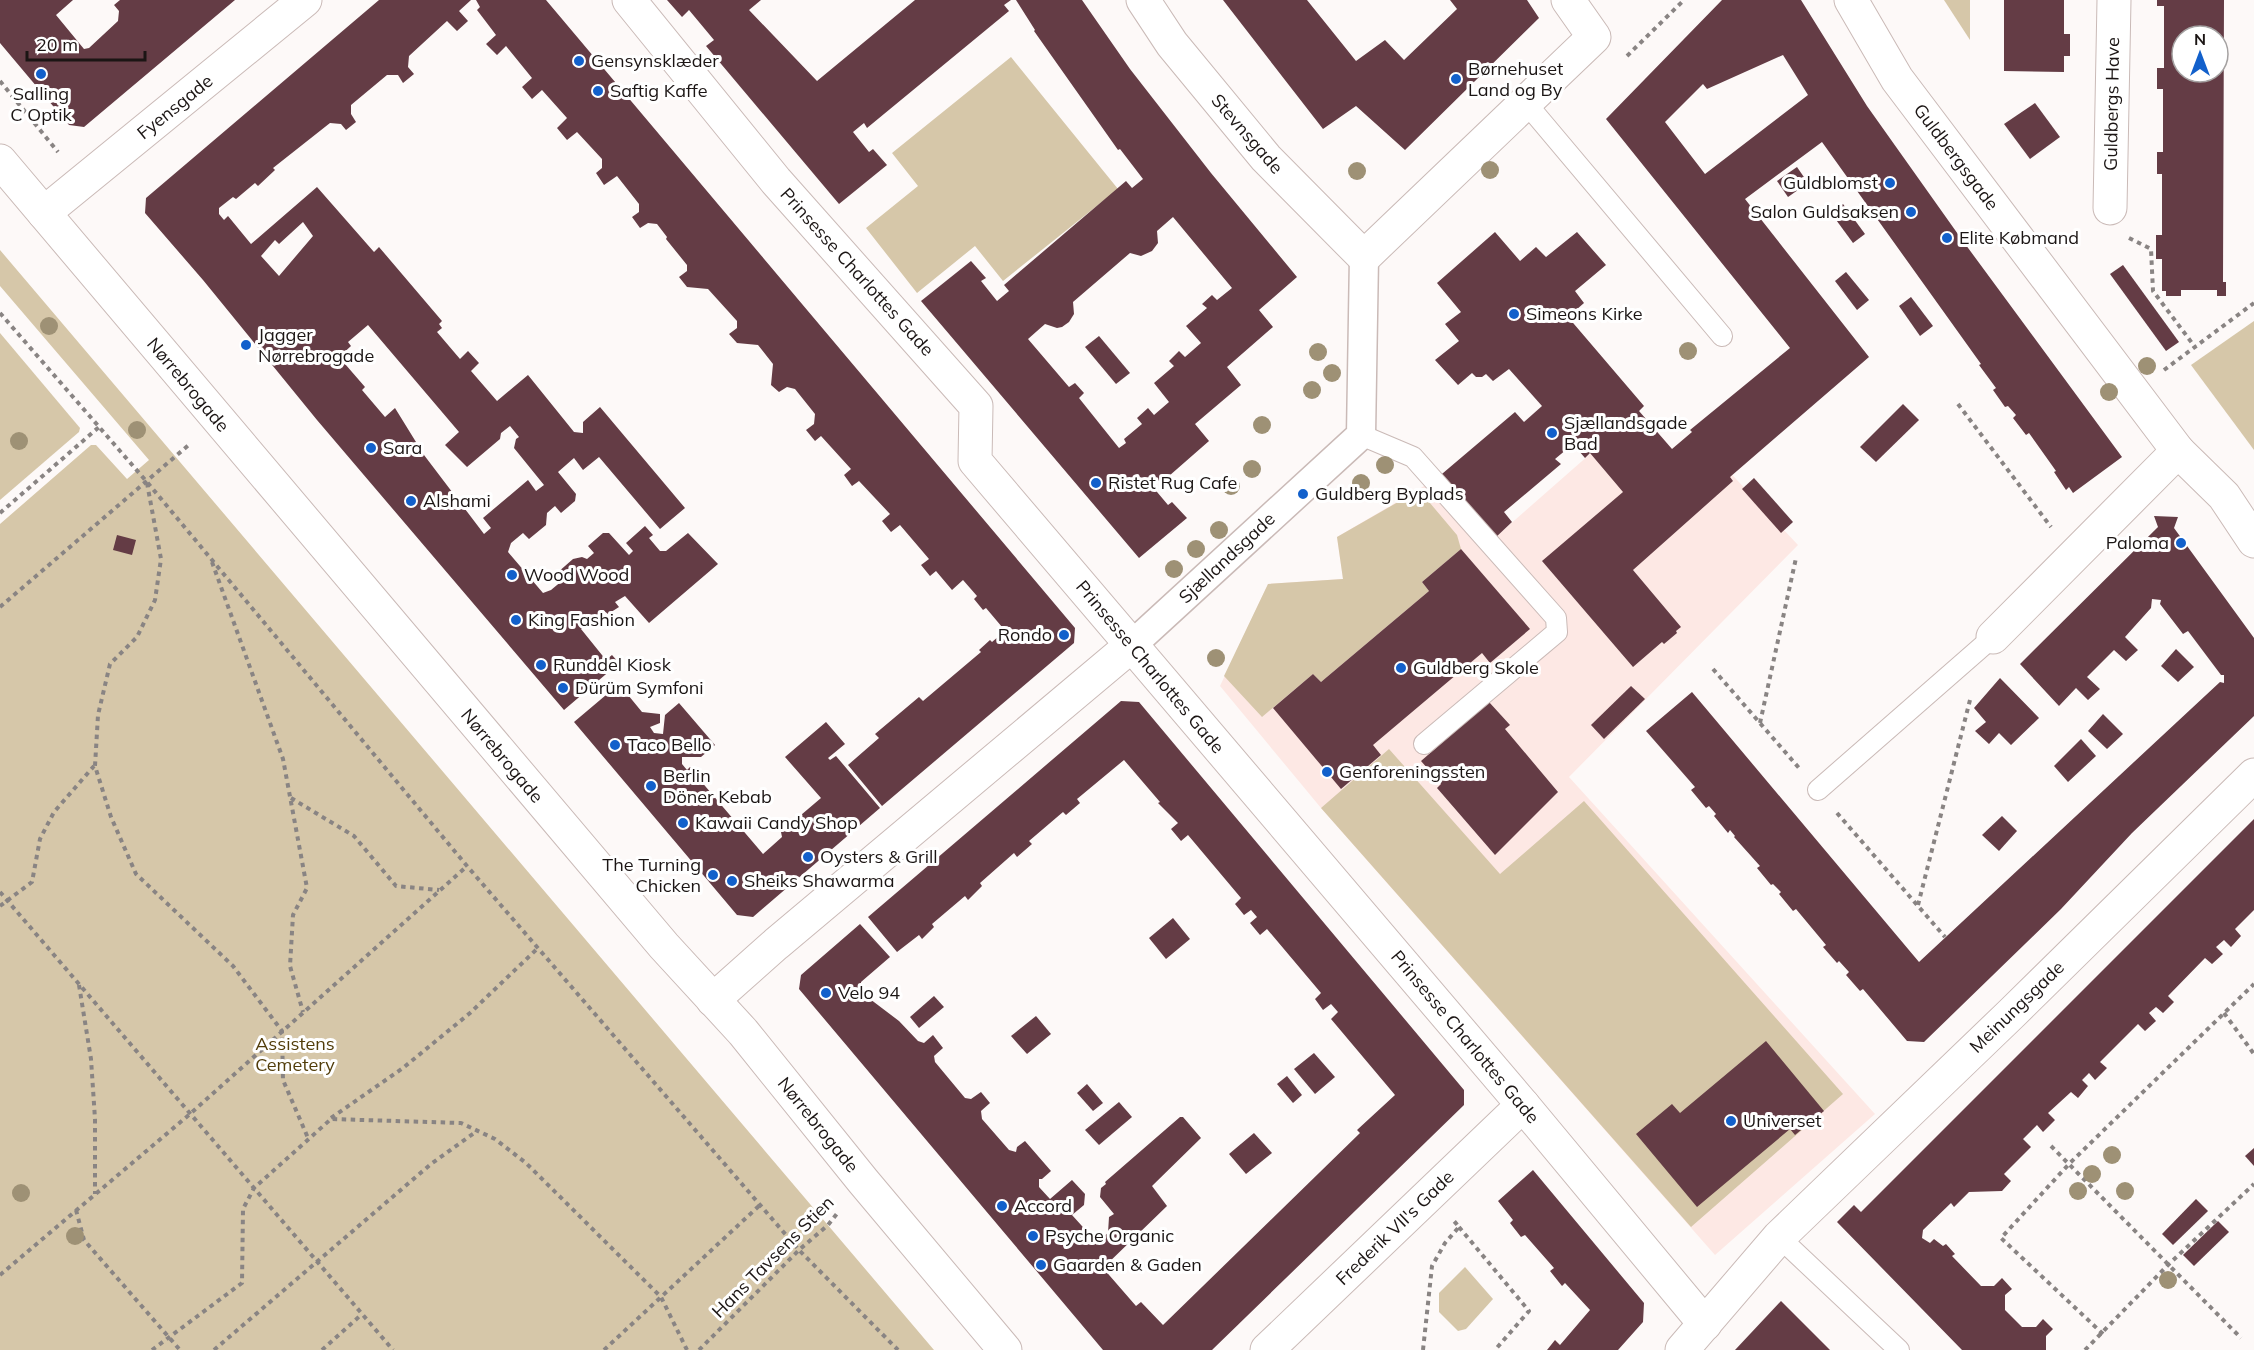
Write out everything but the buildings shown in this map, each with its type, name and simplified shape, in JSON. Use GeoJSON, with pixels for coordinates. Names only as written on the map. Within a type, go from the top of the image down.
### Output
{"type":"FeatureCollection","features":[{"type":"Feature","properties":{"kind":"street","name":"Fyensgade"},"geometry":{"type":"LineString","coordinates":[[44,213],[306,0]]}},
{"type":"Feature","properties":{"kind":"street","name":"Prinsesse Charlottes Gade"},"geometry":{"type":"LineString","coordinates":[[629,0],[776,181],[976,406],[975,461],[1523,1105],[1705,1324]]}},
{"type":"Feature","properties":{"kind":"street","name":"Stevnsgade"},"geometry":{"type":"LineString","coordinates":[[1143,0],[1172,44],[1266,158],[1364,257]]}},
{"type":"Feature","properties":{"kind":"street"},"geometry":{"type":"LineString","coordinates":[[1361,435],[1364,257],[1594,37],[1568,0]]}},
{"type":"Feature","properties":{"kind":"street","name":"Guldbergsgade"},"geometry":{"type":"LineString","coordinates":[[1851,0],[1897,79],[2178,451],[2224,496],[2254,541]]}},
{"type":"Feature","properties":{"kind":"street","name":"Guldbergs Have"},"geometry":{"type":"LineString","coordinates":[[2110,208],[2114,0]]}},
{"type":"Feature","properties":{"kind":"street","name":"Nørrebrogade"},"geometry":{"type":"LineString","coordinates":[[0,161],[656,937],[743,1032],[863,1181],[1005,1350]]}},
{"type":"Feature","properties":{"kind":"street","name":"Sjællandsgade"},"geometry":{"type":"LineString","coordinates":[[713,1000],[776,944],[1132,645],[1361,435]]}},
{"type":"Feature","properties":{"kind":"street"},"geometry":{"type":"LineString","coordinates":[[1993,638],[2178,451]]}},
{"type":"Feature","properties":{"kind":"street","name":"Meinungsgade"},"geometry":{"type":"LineString","coordinates":[[1682,1350],[1779,1237],[2012,1013],[2254,775]]}},
{"type":"Feature","properties":{"kind":"street","name":"Frederik VII's Gade"},"geometry":{"type":"LineString","coordinates":[[1267,1350],[1523,1105]]}},
{"type":"Feature","properties":{"kind":"lane"},"geometry":{"type":"LineString","coordinates":[[1526,102],[1722,336]]}},
{"type":"Feature","properties":{"kind":"lane"},"geometry":{"type":"LineString","coordinates":[[1361,435],[1413,457],[1556,618],[1557,632],[1424,744]]}},
{"type":"Feature","properties":{"kind":"lane"},"geometry":{"type":"LineString","coordinates":[[1818,790],[1993,638]]}},
{"type":"Feature","properties":{"kind":"lane"},"geometry":{"type":"LineString","coordinates":[[1779,1237],[1899,1350]]}},
{"type":"Feature","properties":{"kind":"path"},"geometry":{"type":"LineString","coordinates":[[1594,37],[1617,66],[1684,0]]}},
{"type":"Feature","properties":{"kind":"path"},"geometry":{"type":"LineString","coordinates":[[2110,208],[2124,235],[2151,249],[2153,291],[2195,347]]}},
{"type":"Feature","properties":{"kind":"path"},"geometry":{"type":"LineString","coordinates":[[2134,391],[2254,303]]}},
{"type":"Feature","properties":{"kind":"path"},"geometry":{"type":"LineString","coordinates":[[0,313],[147,482],[467,866],[760,1205],[799,1250],[896,1349]]}},
{"type":"Feature","properties":{"kind":"path"},"geometry":{"type":"LineString","coordinates":[[1958,404],[2073,557]]}},
{"type":"Feature","properties":{"kind":"path"},"geometry":{"type":"LineString","coordinates":[[0,607],[176,458],[216,419]]}},
{"type":"Feature","properties":{"kind":"path"},"geometry":{"type":"LineString","coordinates":[[0,513],[99,427]]}},
{"type":"Feature","properties":{"kind":"path"},"geometry":{"type":"LineString","coordinates":[[147,482],[161,559],[155,600],[137,637],[110,664],[98,715],[95,766],[111,817],[136,874],[233,966],[282,1031],[283,1080],[308,1138]]}},
{"type":"Feature","properties":{"kind":"path"},"geometry":{"type":"LineString","coordinates":[[1760,723],[1796,558]]}},
{"type":"Feature","properties":{"kind":"path"},"geometry":{"type":"LineString","coordinates":[[211,559],[283,759],[307,888],[293,915],[290,966],[303,1012]]}},
{"type":"Feature","properties":{"kind":"path"},"geometry":{"type":"LineString","coordinates":[[1917,906],[1971,696],[1960,666]]}},
{"type":"Feature","properties":{"kind":"path"},"geometry":{"type":"LineString","coordinates":[[0,906],[33,882],[40,839],[54,812],[95,766]]}},
{"type":"Feature","properties":{"kind":"path"},"geometry":{"type":"LineString","coordinates":[[290,798],[354,836],[396,886],[439,890]]}},
{"type":"Feature","properties":{"kind":"path"},"geometry":{"type":"LineString","coordinates":[[0,1275],[190,1114],[467,866]]}},
{"type":"Feature","properties":{"kind":"path"},"geometry":{"type":"LineString","coordinates":[[0,892],[393,1350]]}},
{"type":"Feature","properties":{"kind":"path"},"geometry":{"type":"LineString","coordinates":[[152,1350],[242,1283],[243,1209],[254,1188],[330,1119],[403,1068],[470,1013],[538,948]]}},
{"type":"Feature","properties":{"kind":"path"},"geometry":{"type":"LineString","coordinates":[[79,984],[91,1059],[95,1119],[94,1194]]}},
{"type":"Feature","properties":{"kind":"path"},"geometry":{"type":"LineString","coordinates":[[2103,1334],[2001,1238],[2069,1164],[2254,984]]}},
{"type":"Feature","properties":{"kind":"path"},"geometry":{"type":"LineString","coordinates":[[2224,1013],[2254,1054]]}},
{"type":"Feature","properties":{"kind":"path"},"geometry":{"type":"LineString","coordinates":[[330,1119],[461,1123],[495,1139],[526,1163],[661,1297],[687,1350]]}},
{"type":"Feature","properties":{"kind":"path"},"geometry":{"type":"LineString","coordinates":[[214,1350],[431,1164],[477,1131]]}},
{"type":"Feature","properties":{"kind":"path"},"geometry":{"type":"LineString","coordinates":[[2051,1146],[2241,1338]]}},
{"type":"Feature","properties":{"kind":"path","name":"Hans Tavsens Stien"},"geometry":{"type":"LineString","coordinates":[[699,1350],[799,1250],[828,1225],[863,1181]]}},
{"type":"Feature","properties":{"kind":"path"},"geometry":{"type":"LineString","coordinates":[[2085,1350],[2169,1264],[2254,1184]]}},
{"type":"Feature","properties":{"kind":"path"},"geometry":{"type":"LineString","coordinates":[[1431,1195],[1529,1311],[1495,1350]]}},
{"type":"Feature","properties":{"kind":"path"},"geometry":{"type":"LineString","coordinates":[[604,1350],[760,1205]]}},
{"type":"Feature","properties":{"kind":"path"},"geometry":{"type":"LineString","coordinates":[[76,1210],[84,1240],[180,1350]]}},
{"type":"Feature","properties":{"kind":"path"},"geometry":{"type":"LineString","coordinates":[[1423,1350],[1432,1266],[1445,1242],[1459,1227]]}},
{"type":"Feature","properties":{"kind":"path"},"geometry":{"type":"LineString","coordinates":[[322,1350],[362,1314]]}},
{"type":"Feature","properties":{"kind":"shaded area"},"geometry":{"type":"Polygon","coordinates":[[[1639,411],[1672,449],[1692,432],[1798,545],[1569,777],[1875,1114],[1715,1255],[1321,808],[1220,686],[1268,584],[1343,579],[1337,537],[1436,479],[1491,541],[1639,411]]]}},
{"type":"Feature","properties":{"kind":"green space"},"geometry":{"type":"Polygon","coordinates":[[[1944,0],[1970,0],[1970,40],[1944,0]]]}},
{"type":"Feature","properties":{"kind":"green space"},"geometry":{"type":"Polygon","coordinates":[[[1011,57],[1118,189],[1003,281],[975,246],[917,293],[866,228],[918,186],[892,153],[1011,57]]]}},
{"type":"Feature","properties":{"kind":"green space","name":"Assistens Cemetery"},"geometry":{"type":"Polygon","coordinates":[[[0,250],[934,1350],[0,1350],[0,524],[91,445],[96,445],[127,479],[149,460],[0,286],[0,250]]]}},
{"type":"Feature","properties":{"kind":"green space"},"geometry":{"type":"Polygon","coordinates":[[[2254,321],[2254,450],[2191,365],[2254,321]]]}},
{"type":"Feature","properties":{"kind":"green space"},"geometry":{"type":"Polygon","coordinates":[[[0,333],[80,428],[79,432],[0,500],[0,333]]]}},
{"type":"Feature","properties":{"kind":"green space"},"geometry":{"type":"Polygon","coordinates":[[[1419,490],[1457,535],[1461,549],[1422,582],[1429,591],[1321,682],[1313,674],[1262,717],[1224,676],[1268,584],[1343,579],[1337,537],[1419,490]]]}},
{"type":"Feature","properties":{"kind":"green space"},"geometry":{"type":"Polygon","coordinates":[[[1389,749],[1500,874],[1584,801],[1843,1094],[1691,1227],[1321,808],[1389,749]]]}},
{"type":"Feature","properties":{"kind":"green space"},"geometry":{"type":"Polygon","coordinates":[[[1465,1267],[1493,1299],[1466,1329],[1458,1331],[1439,1312],[1439,1293],[1465,1267]]]}},
{"type":"Feature","properties":{"kind":"place","name":"Gensynsklæder"},"geometry":{"type":"Point","coordinates":[579,61]}},
{"type":"Feature","properties":{"kind":"place","name":"Salling C Optik"},"geometry":{"type":"Point","coordinates":[41,74]}},
{"type":"Feature","properties":{"kind":"place","name":"Børnehuset Land og By"},"geometry":{"type":"Point","coordinates":[1456,79]}},
{"type":"Feature","properties":{"kind":"place","name":"Saftig Kaffe"},"geometry":{"type":"Point","coordinates":[598,91]}},
{"type":"Feature","properties":{"kind":"place","name":"Guldblomst"},"geometry":{"type":"Point","coordinates":[1890,183]}},
{"type":"Feature","properties":{"kind":"place","name":"Salon Guldsaksen"},"geometry":{"type":"Point","coordinates":[1911,212]}},
{"type":"Feature","properties":{"kind":"place","name":"Elite Købmand"},"geometry":{"type":"Point","coordinates":[1947,238]}},
{"type":"Feature","properties":{"kind":"place","name":"Simeons Kirke"},"geometry":{"type":"Point","coordinates":[1514,314]}},
{"type":"Feature","properties":{"kind":"place","name":"Jagger Nørrebrogade"},"geometry":{"type":"Point","coordinates":[246,345]}},
{"type":"Feature","properties":{"kind":"place","name":"Sjællandsgade Bad"},"geometry":{"type":"Point","coordinates":[1552,433]}},
{"type":"Feature","properties":{"kind":"place","name":"Sara"},"geometry":{"type":"Point","coordinates":[371,448]}},
{"type":"Feature","properties":{"kind":"place","name":"Ristet Rug Cafe"},"geometry":{"type":"Point","coordinates":[1096,483]}},
{"type":"Feature","properties":{"kind":"place","name":"Guldberg Byplads"},"geometry":{"type":"Point","coordinates":[1303,494]}},
{"type":"Feature","properties":{"kind":"place","name":"Alshami"},"geometry":{"type":"Point","coordinates":[411,501]}},
{"type":"Feature","properties":{"kind":"place","name":"Paloma"},"geometry":{"type":"Point","coordinates":[2181,543]}},
{"type":"Feature","properties":{"kind":"place","name":"Wood Wood"},"geometry":{"type":"Point","coordinates":[512,575]}},
{"type":"Feature","properties":{"kind":"place","name":"King Fashion"},"geometry":{"type":"Point","coordinates":[516,620]}},
{"type":"Feature","properties":{"kind":"place","name":"Rondo"},"geometry":{"type":"Point","coordinates":[1064,635]}},
{"type":"Feature","properties":{"kind":"place","name":"Runddel Kiosk"},"geometry":{"type":"Point","coordinates":[541,665]}},
{"type":"Feature","properties":{"kind":"place","name":"Guldberg Skole"},"geometry":{"type":"Point","coordinates":[1401,668]}},
{"type":"Feature","properties":{"kind":"place","name":"Dürüm Symfoni"},"geometry":{"type":"Point","coordinates":[563,688]}},
{"type":"Feature","properties":{"kind":"place","name":"Taco Bello"},"geometry":{"type":"Point","coordinates":[615,745]}},
{"type":"Feature","properties":{"kind":"place","name":"Genforeningssten"},"geometry":{"type":"Point","coordinates":[1327,772]}},
{"type":"Feature","properties":{"kind":"place","name":"Berlin Döner Kebab"},"geometry":{"type":"Point","coordinates":[651,786]}},
{"type":"Feature","properties":{"kind":"place","name":"Kawaii Candy Shop"},"geometry":{"type":"Point","coordinates":[683,823]}},
{"type":"Feature","properties":{"kind":"place","name":"Oysters & Grill"},"geometry":{"type":"Point","coordinates":[808,857]}},
{"type":"Feature","properties":{"kind":"place","name":"The Turning Chicken"},"geometry":{"type":"Point","coordinates":[713,875]}},
{"type":"Feature","properties":{"kind":"place","name":"Sheiks Shawarma"},"geometry":{"type":"Point","coordinates":[732,881]}},
{"type":"Feature","properties":{"kind":"place","name":"Velo 94"},"geometry":{"type":"Point","coordinates":[826,993]}},
{"type":"Feature","properties":{"kind":"place","name":"Universet"},"geometry":{"type":"Point","coordinates":[1731,1121]}},
{"type":"Feature","properties":{"kind":"place","name":"Accord"},"geometry":{"type":"Point","coordinates":[1002,1206]}},
{"type":"Feature","properties":{"kind":"place","name":"Psyche Organic"},"geometry":{"type":"Point","coordinates":[1033,1236]}},
{"type":"Feature","properties":{"kind":"place","name":"Gaarden & Gaden"},"geometry":{"type":"Point","coordinates":[1041,1265]}}]}
